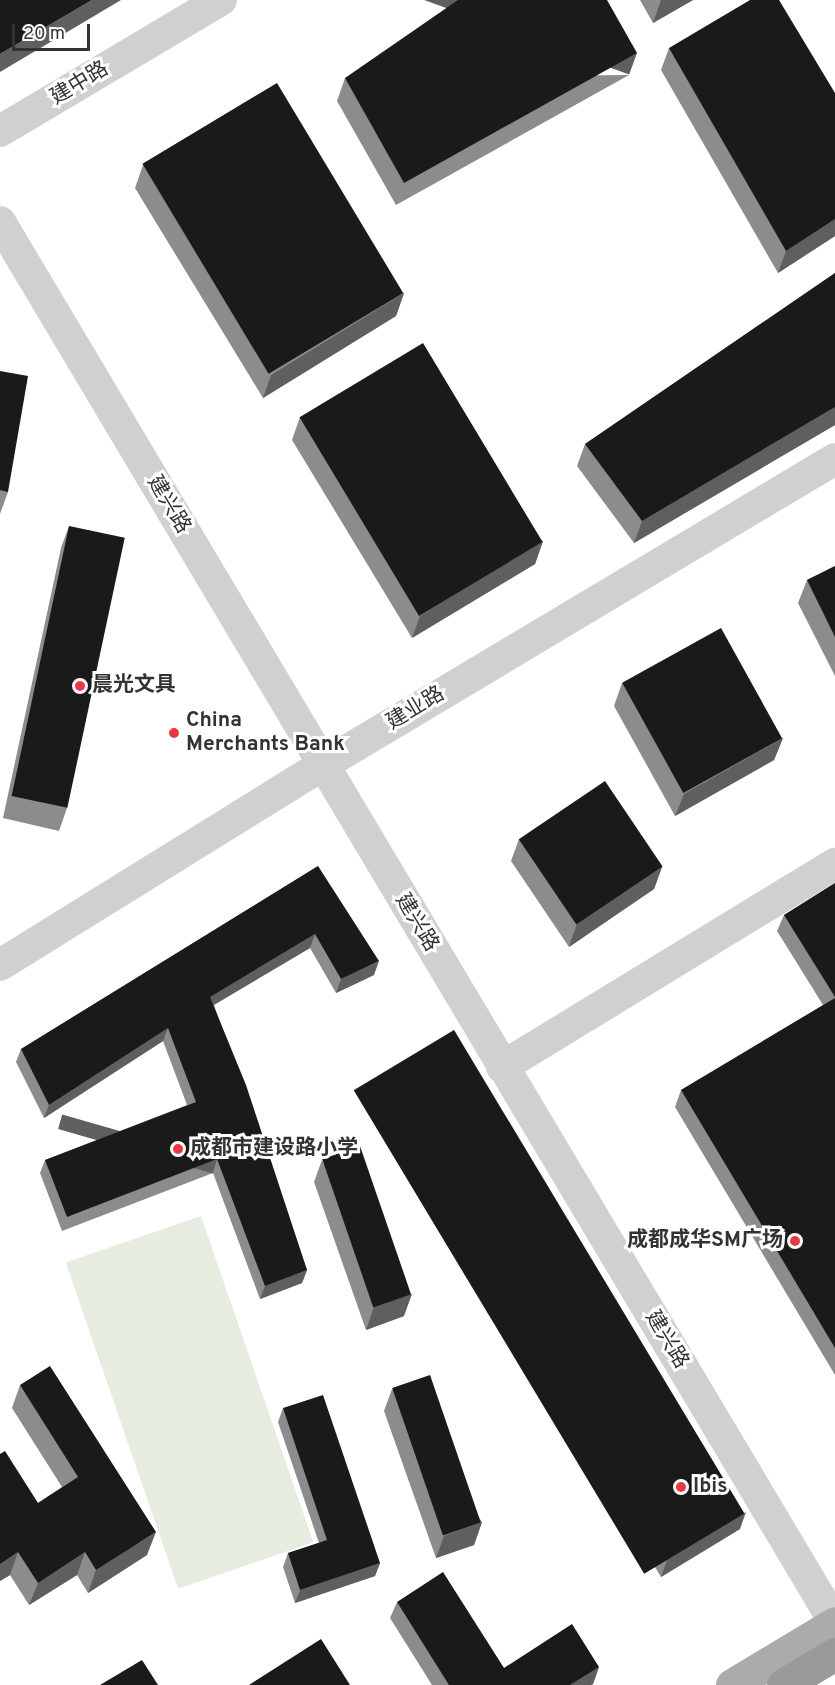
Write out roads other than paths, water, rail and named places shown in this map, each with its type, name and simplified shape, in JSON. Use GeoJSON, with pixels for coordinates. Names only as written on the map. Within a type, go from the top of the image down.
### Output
{"type":"FeatureCollection","features":[{"type":"Feature","properties":{"kind":"highway"},"geometry":{"type":"LineString","coordinates":[[783,1685],[835,1654]]}},
{"type":"Feature","properties":{"kind":"main road"},"geometry":{"type":"LineString","coordinates":[[732,1685],[835,1623]]}},
{"type":"Feature","properties":{"kind":"street","name":"建中路"},"geometry":{"type":"LineString","coordinates":[[0,131],[221,0]]}},
{"type":"Feature","properties":{"kind":"street","name":"建兴路"},"geometry":{"type":"LineString","coordinates":[[0,222],[835,1623]]}},
{"type":"Feature","properties":{"kind":"street","name":"建业路"},"geometry":{"type":"LineString","coordinates":[[0,965],[322,765],[835,459]]}},
{"type":"Feature","properties":{"kind":"street"},"geometry":{"type":"LineString","coordinates":[[502,1067],[835,864]]}},
{"type":"Feature","properties":{"kind":"place","name":"晨光文具"},"geometry":{"type":"Point","coordinates":[80,686]}},
{"type":"Feature","properties":{"kind":"place","name":"China Merchants Bank"},"geometry":{"type":"Point","coordinates":[174,733]}},
{"type":"Feature","properties":{"kind":"place","name":"成都市建设路小学"},"geometry":{"type":"Point","coordinates":[178,1149]}},
{"type":"Feature","properties":{"kind":"place","name":"成都成华SM广场"},"geometry":{"type":"Point","coordinates":[795,1241]}},
{"type":"Feature","properties":{"kind":"place","name":"Ibis"},"geometry":{"type":"Point","coordinates":[681,1487]}}]}
